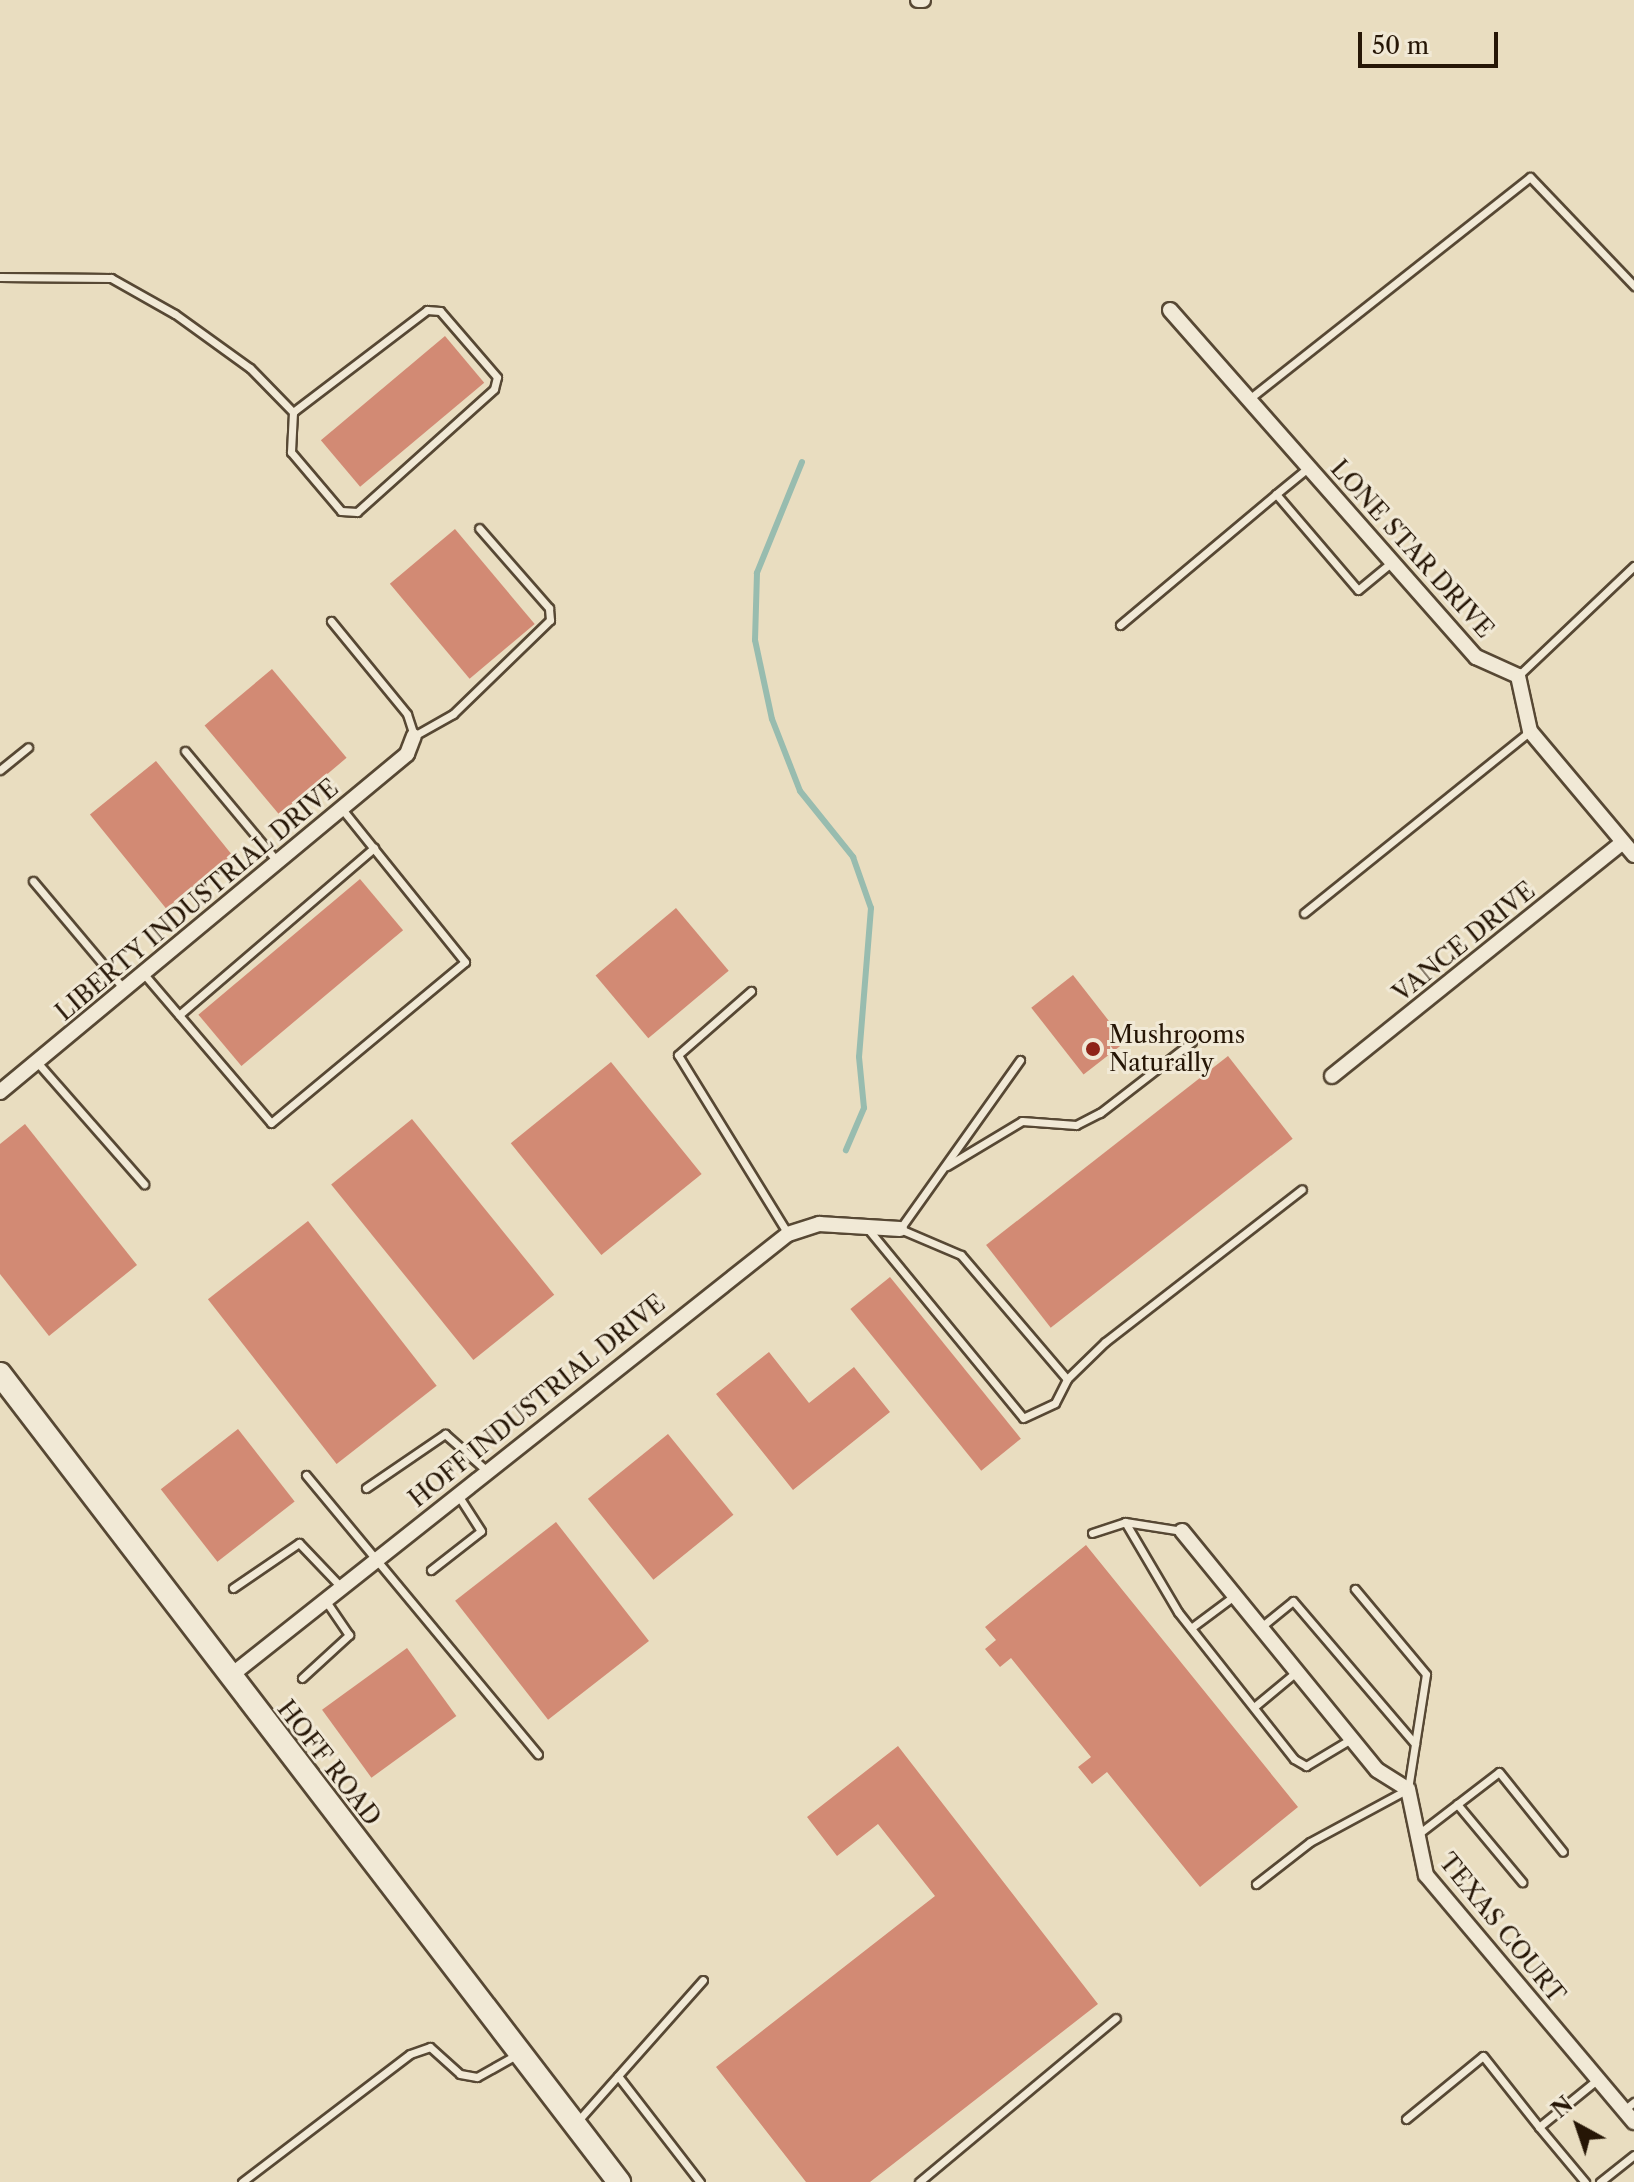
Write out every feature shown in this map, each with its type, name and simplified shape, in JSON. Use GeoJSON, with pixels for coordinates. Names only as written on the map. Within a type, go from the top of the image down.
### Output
{"type":"FeatureCollection","features":[{"type":"Feature","properties":{"kind":"street","name":"LONE STAR DRIVE"},"geometry":{"type":"LineString","coordinates":[[1170,310],[1476,657],[1518,676]]}},
{"type":"Feature","properties":{"kind":"street"},"geometry":{"type":"LineString","coordinates":[[1518,676],[1530,731],[1634,855]]}},
{"type":"Feature","properties":{"kind":"street","name":"LIBERTY INDUSTRIAL DRIVE"},"geometry":{"type":"LineString","coordinates":[[0,1092],[407,754],[414,736]]}},
{"type":"Feature","properties":{"kind":"street","name":"VANCE DRIVE"},"geometry":{"type":"LineString","coordinates":[[1332,1076],[1623,842]]}},
{"type":"Feature","properties":{"kind":"street","name":"HOFF INDUSTRIAL DRIVE"},"geometry":{"type":"LineString","coordinates":[[229,1677],[486,1470],[788,1234],[819,1224],[865,1224],[900,1229]]}},
{"type":"Feature","properties":{"kind":"street","name":"HOFF ROAD"},"geometry":{"type":"LineString","coordinates":[[0,1374],[229,1677],[619,2182]]}},
{"type":"Feature","properties":{"kind":"street"},"geometry":{"type":"LineString","coordinates":[[1182,1531],[1377,1770],[1408,1789]]}},
{"type":"Feature","properties":{"kind":"street","name":"TEXAS COURT"},"geometry":{"type":"LineString","coordinates":[[1408,1789],[1415,1836],[1426,1875],[1598,2079],[1629,2106],[1634,2122]]}},
{"type":"Feature","properties":{"kind":"lane"},"geometry":{"type":"LineString","coordinates":[[1249,399],[1530,177],[1634,286]]}},
{"type":"Feature","properties":{"kind":"lane"},"geometry":{"type":"LineString","coordinates":[[0,277],[73,273],[133,288],[250,368],[293,412],[291,452],[341,511],[357,512],[494,389],[497,377],[440,311],[427,310],[293,412]]}},
{"type":"Feature","properties":{"kind":"lane"},"geometry":{"type":"LineString","coordinates":[[1120,625],[1309,467]]}},
{"type":"Feature","properties":{"kind":"lane"},"geometry":{"type":"LineString","coordinates":[[1276,494],[1358,590],[1392,562]]}},
{"type":"Feature","properties":{"kind":"lane"},"geometry":{"type":"LineString","coordinates":[[331,621],[407,714],[414,736],[453,714],[550,620],[549,608],[479,528]]}},
{"type":"Feature","properties":{"kind":"lane"},"geometry":{"type":"LineString","coordinates":[[1518,676],[1634,566]]}},
{"type":"Feature","properties":{"kind":"lane"},"geometry":{"type":"LineString","coordinates":[[1304,913],[1530,731]]}},
{"type":"Feature","properties":{"kind":"lane"},"geometry":{"type":"LineString","coordinates":[[0,770],[28,747]]}},
{"type":"Feature","properties":{"kind":"lane"},"geometry":{"type":"LineString","coordinates":[[185,751],[277,861]]}},
{"type":"Feature","properties":{"kind":"lane"},"geometry":{"type":"LineString","coordinates":[[143,973],[271,1123],[465,962],[341,808]]}},
{"type":"Feature","properties":{"kind":"lane"},"geometry":{"type":"LineString","coordinates":[[179,1015],[374,848]]}},
{"type":"Feature","properties":{"kind":"lane"},"geometry":{"type":"LineString","coordinates":[[33,881],[124,989]]}},
{"type":"Feature","properties":{"kind":"lane"},"geometry":{"type":"LineString","coordinates":[[751,991],[678,1055],[788,1234]]}},
{"type":"Feature","properties":{"kind":"lane"},"geometry":{"type":"LineString","coordinates":[[942,1169],[1022,1121],[1088,1119],[1192,1042]]}},
{"type":"Feature","properties":{"kind":"lane"},"geometry":{"type":"LineString","coordinates":[[1020,1060],[900,1229],[961,1255],[1067,1379]]}},
{"type":"Feature","properties":{"kind":"lane"},"geometry":{"type":"LineString","coordinates":[[36,1061],[144,1184]]}},
{"type":"Feature","properties":{"kind":"lane"},"geometry":{"type":"LineString","coordinates":[[865,1224],[1023,1418],[1055,1403],[1067,1379],[1302,1189]]}},
{"type":"Feature","properties":{"kind":"lane"},"geometry":{"type":"LineString","coordinates":[[366,1488],[445,1434],[486,1470]]}},
{"type":"Feature","properties":{"kind":"lane"},"geometry":{"type":"LineString","coordinates":[[306,1475],[378,1557],[538,1754]]}},
{"type":"Feature","properties":{"kind":"lane"},"geometry":{"type":"LineString","coordinates":[[431,1570],[481,1531],[456,1494]]}},
{"type":"Feature","properties":{"kind":"lane"},"geometry":{"type":"LineString","coordinates":[[1125,1522],[1191,1628],[1306,1766],[1351,1739]]}},
{"type":"Feature","properties":{"kind":"lane"},"geometry":{"type":"LineString","coordinates":[[1092,1533],[1125,1522],[1182,1531]]}},
{"type":"Feature","properties":{"kind":"lane"},"geometry":{"type":"LineString","coordinates":[[233,1588],[299,1543],[341,1587]]}},
{"type":"Feature","properties":{"kind":"lane"},"geometry":{"type":"LineString","coordinates":[[1256,1884],[1345,1820],[1408,1789],[1426,1674],[1355,1589]]}},
{"type":"Feature","properties":{"kind":"lane"},"geometry":{"type":"LineString","coordinates":[[1191,1628],[1234,1596]]}},
{"type":"Feature","properties":{"kind":"lane"},"geometry":{"type":"LineString","coordinates":[[302,1678],[349,1635],[325,1600]]}},
{"type":"Feature","properties":{"kind":"lane"},"geometry":{"type":"LineString","coordinates":[[1260,1628],[1293,1601],[1415,1744]]}},
{"type":"Feature","properties":{"kind":"lane"},"geometry":{"type":"LineString","coordinates":[[1254,1707],[1295,1673]]}},
{"type":"Feature","properties":{"kind":"lane"},"geometry":{"type":"LineString","coordinates":[[1415,1836],[1499,1772],[1563,1852]]}},
{"type":"Feature","properties":{"kind":"lane"},"geometry":{"type":"LineString","coordinates":[[1457,1804],[1522,1882]]}},
{"type":"Feature","properties":{"kind":"lane"},"geometry":{"type":"LineString","coordinates":[[575,2125],[703,1980]]}},
{"type":"Feature","properties":{"kind":"lane"},"geometry":{"type":"LineString","coordinates":[[919,2182],[1116,2018]]}},
{"type":"Feature","properties":{"kind":"lane"},"geometry":{"type":"LineString","coordinates":[[242,2182],[410,2054],[430,2047],[460,2074],[477,2077],[520,2053]]}},
{"type":"Feature","properties":{"kind":"lane"},"geometry":{"type":"LineString","coordinates":[[1406,2119],[1483,2056],[1585,2182]]}},
{"type":"Feature","properties":{"kind":"lane"},"geometry":{"type":"LineString","coordinates":[[618,2076],[700,2182]]}},
{"type":"Feature","properties":{"kind":"lane"},"geometry":{"type":"LineString","coordinates":[[1539,2127],[1598,2079]]}},
{"type":"Feature","properties":{"kind":"lane"},"geometry":{"type":"LineString","coordinates":[[1600,2182],[1634,2155]]}},
{"type":"Feature","properties":{"kind":"building"},"geometry":{"type":"Polygon","coordinates":[[[445,336],[484,383],[360,487],[321,440],[445,336]]]}},
{"type":"Feature","properties":{"kind":"building"},"geometry":{"type":"Polygon","coordinates":[[[455,529],[535,624],[470,679],[390,584],[455,529]]]}},
{"type":"Feature","properties":{"kind":"building"},"geometry":{"type":"Polygon","coordinates":[[[272,669],[347,758],[279,814],[205,726],[272,669]]]}},
{"type":"Feature","properties":{"kind":"building"},"geometry":{"type":"Polygon","coordinates":[[[156,761],[232,855],[166,909],[90,814],[156,761]]]}},
{"type":"Feature","properties":{"kind":"building"},"geometry":{"type":"Polygon","coordinates":[[[360,879],[403,930],[241,1066],[198,1015],[360,879]]]}},
{"type":"Feature","properties":{"kind":"building"},"geometry":{"type":"Polygon","coordinates":[[[676,908],[729,971],[648,1038],[596,975],[676,908]]]}},
{"type":"Feature","properties":{"kind":"building"},"geometry":{"type":"Polygon","coordinates":[[[1073,975],[1125,1042],[1084,1075],[1031,1008],[1073,975]]]}},
{"type":"Feature","properties":{"kind":"building"},"geometry":{"type":"Polygon","coordinates":[[[1228,1056],[1293,1139],[1051,1328],[986,1245],[1228,1056]]]}},
{"type":"Feature","properties":{"kind":"building"},"geometry":{"type":"Polygon","coordinates":[[[611,1062],[702,1174],[601,1255],[511,1143],[611,1062]]]}},
{"type":"Feature","properties":{"kind":"building"},"geometry":{"type":"Polygon","coordinates":[[[412,1119],[554,1295],[473,1360],[331,1184],[412,1119]]]}},
{"type":"Feature","properties":{"kind":"building"},"geometry":{"type":"Polygon","coordinates":[[[25,1124],[137,1265],[49,1336],[0,1274],[0,1144],[25,1124]]]}},
{"type":"Feature","properties":{"kind":"building"},"geometry":{"type":"Polygon","coordinates":[[[308,1221],[437,1386],[337,1464],[208,1299],[308,1221]]]}},
{"type":"Feature","properties":{"kind":"building"},"geometry":{"type":"Polygon","coordinates":[[[890,1277],[1021,1439],[981,1471],[850,1309],[890,1277]]]}},
{"type":"Feature","properties":{"kind":"building"},"geometry":{"type":"Polygon","coordinates":[[[769,1352],[809,1403],[854,1367],[890,1412],[793,1490],[716,1394],[769,1352]]]}},
{"type":"Feature","properties":{"kind":"building"},"geometry":{"type":"Polygon","coordinates":[[[238,1429],[295,1501],[217,1562],[161,1489],[238,1429]]]}},
{"type":"Feature","properties":{"kind":"building"},"geometry":{"type":"Polygon","coordinates":[[[668,1434],[733,1515],[653,1580],[588,1499],[668,1434]]]}},
{"type":"Feature","properties":{"kind":"building"},"geometry":{"type":"Polygon","coordinates":[[[556,1522],[649,1641],[548,1720],[455,1601],[556,1522]]]}},
{"type":"Feature","properties":{"kind":"building"},"geometry":{"type":"Polygon","coordinates":[[[1086,1545],[1298,1807],[1200,1887],[1107,1772],[1092,1784],[1078,1767],[1091,1757],[1011,1658],[1000,1667],[985,1649],[996,1640],[985,1627],[1086,1545]]]}},
{"type":"Feature","properties":{"kind":"building"},"geometry":{"type":"Polygon","coordinates":[[[407,1648],[456,1716],[371,1778],[322,1710],[407,1648]]]}},
{"type":"Feature","properties":{"kind":"building"},"geometry":{"type":"Polygon","coordinates":[[[898,1746],[1098,2004],[870,2182],[806,2182],[716,2067],[935,1896],[878,1824],[837,1856],[807,1817],[898,1746]]]}},
{"type":"Feature","properties":{"kind":"waterway"},"geometry":{"type":"LineString","coordinates":[[802,462],[757,573],[755,640],[772,719],[800,791],[853,857],[871,908],[859,1057],[864,1108],[846,1150]]}},
{"type":"Feature","properties":{"kind":"place","name":"Mushrooms Naturally"},"geometry":{"type":"Point","coordinates":[1093,1049]}}]}
